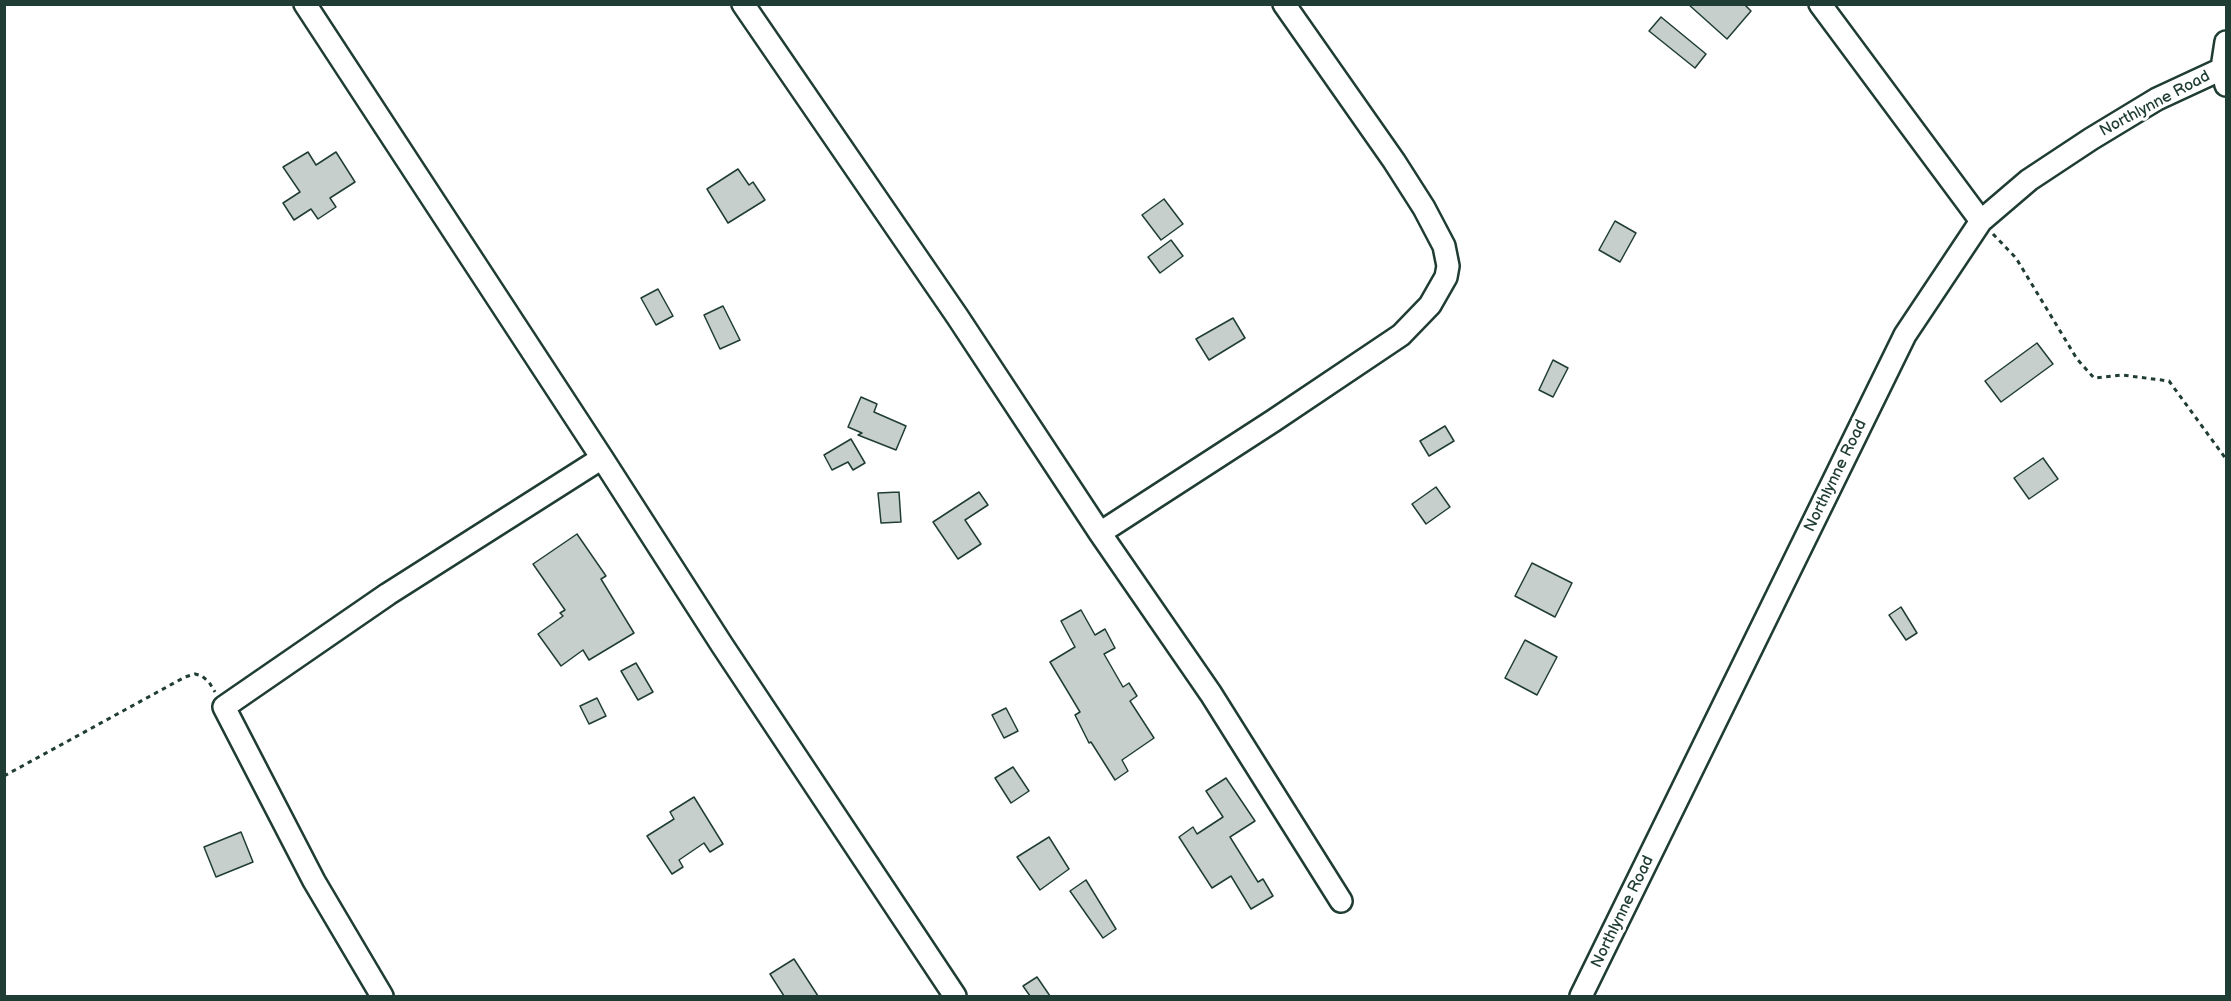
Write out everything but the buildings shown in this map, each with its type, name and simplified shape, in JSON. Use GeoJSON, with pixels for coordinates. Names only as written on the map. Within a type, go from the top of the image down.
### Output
{"type":"FeatureCollection","features":[{"type":"Feature","properties":{"kind":"street"},"geometry":{"type":"LineString","coordinates":[[305,4],[722,645],[955,996]]}},
{"type":"Feature","properties":{"kind":"street"},"geometry":{"type":"LineString","coordinates":[[743,4],[957,316],[1100,533],[1211,694],[1341,901]]}},
{"type":"Feature","properties":{"kind":"street"},"geometry":{"type":"LineString","coordinates":[[1100,533],[1401,335],[1430,305],[1446,277],[1448,266],[1444,246],[1424,208],[1394,161],[1284,4]]}},
{"type":"Feature","properties":{"kind":"street"},"geometry":{"type":"LineString","coordinates":[[1820,4],[1981,221]]}},
{"type":"Feature","properties":{"kind":"street"},"geometry":{"type":"LineString","coordinates":[[2225,73],[2226,42]]}},
{"type":"Feature","properties":{"kind":"street","name":"Northlynne Road"},"geometry":{"type":"LineString","coordinates":[[1581,996],[1905,335],[1981,221],[2029,180],[2091,139],[2157,99],[2225,73]]}},
{"type":"Feature","properties":{"kind":"street"},"geometry":{"type":"LineString","coordinates":[[382,996],[314,881],[224,707],[388,594],[602,458]]}},
{"type":"Feature","properties":{"kind":"path"},"geometry":{"type":"LineString","coordinates":[[1981,221],[2016,258],[2077,359],[2094,378],[2122,375],[2169,381],[2226,459]]}},
{"type":"Feature","properties":{"kind":"path"},"geometry":{"type":"LineString","coordinates":[[4,776],[184,677],[195,674],[202,676],[209,682],[224,707]]}}]}
